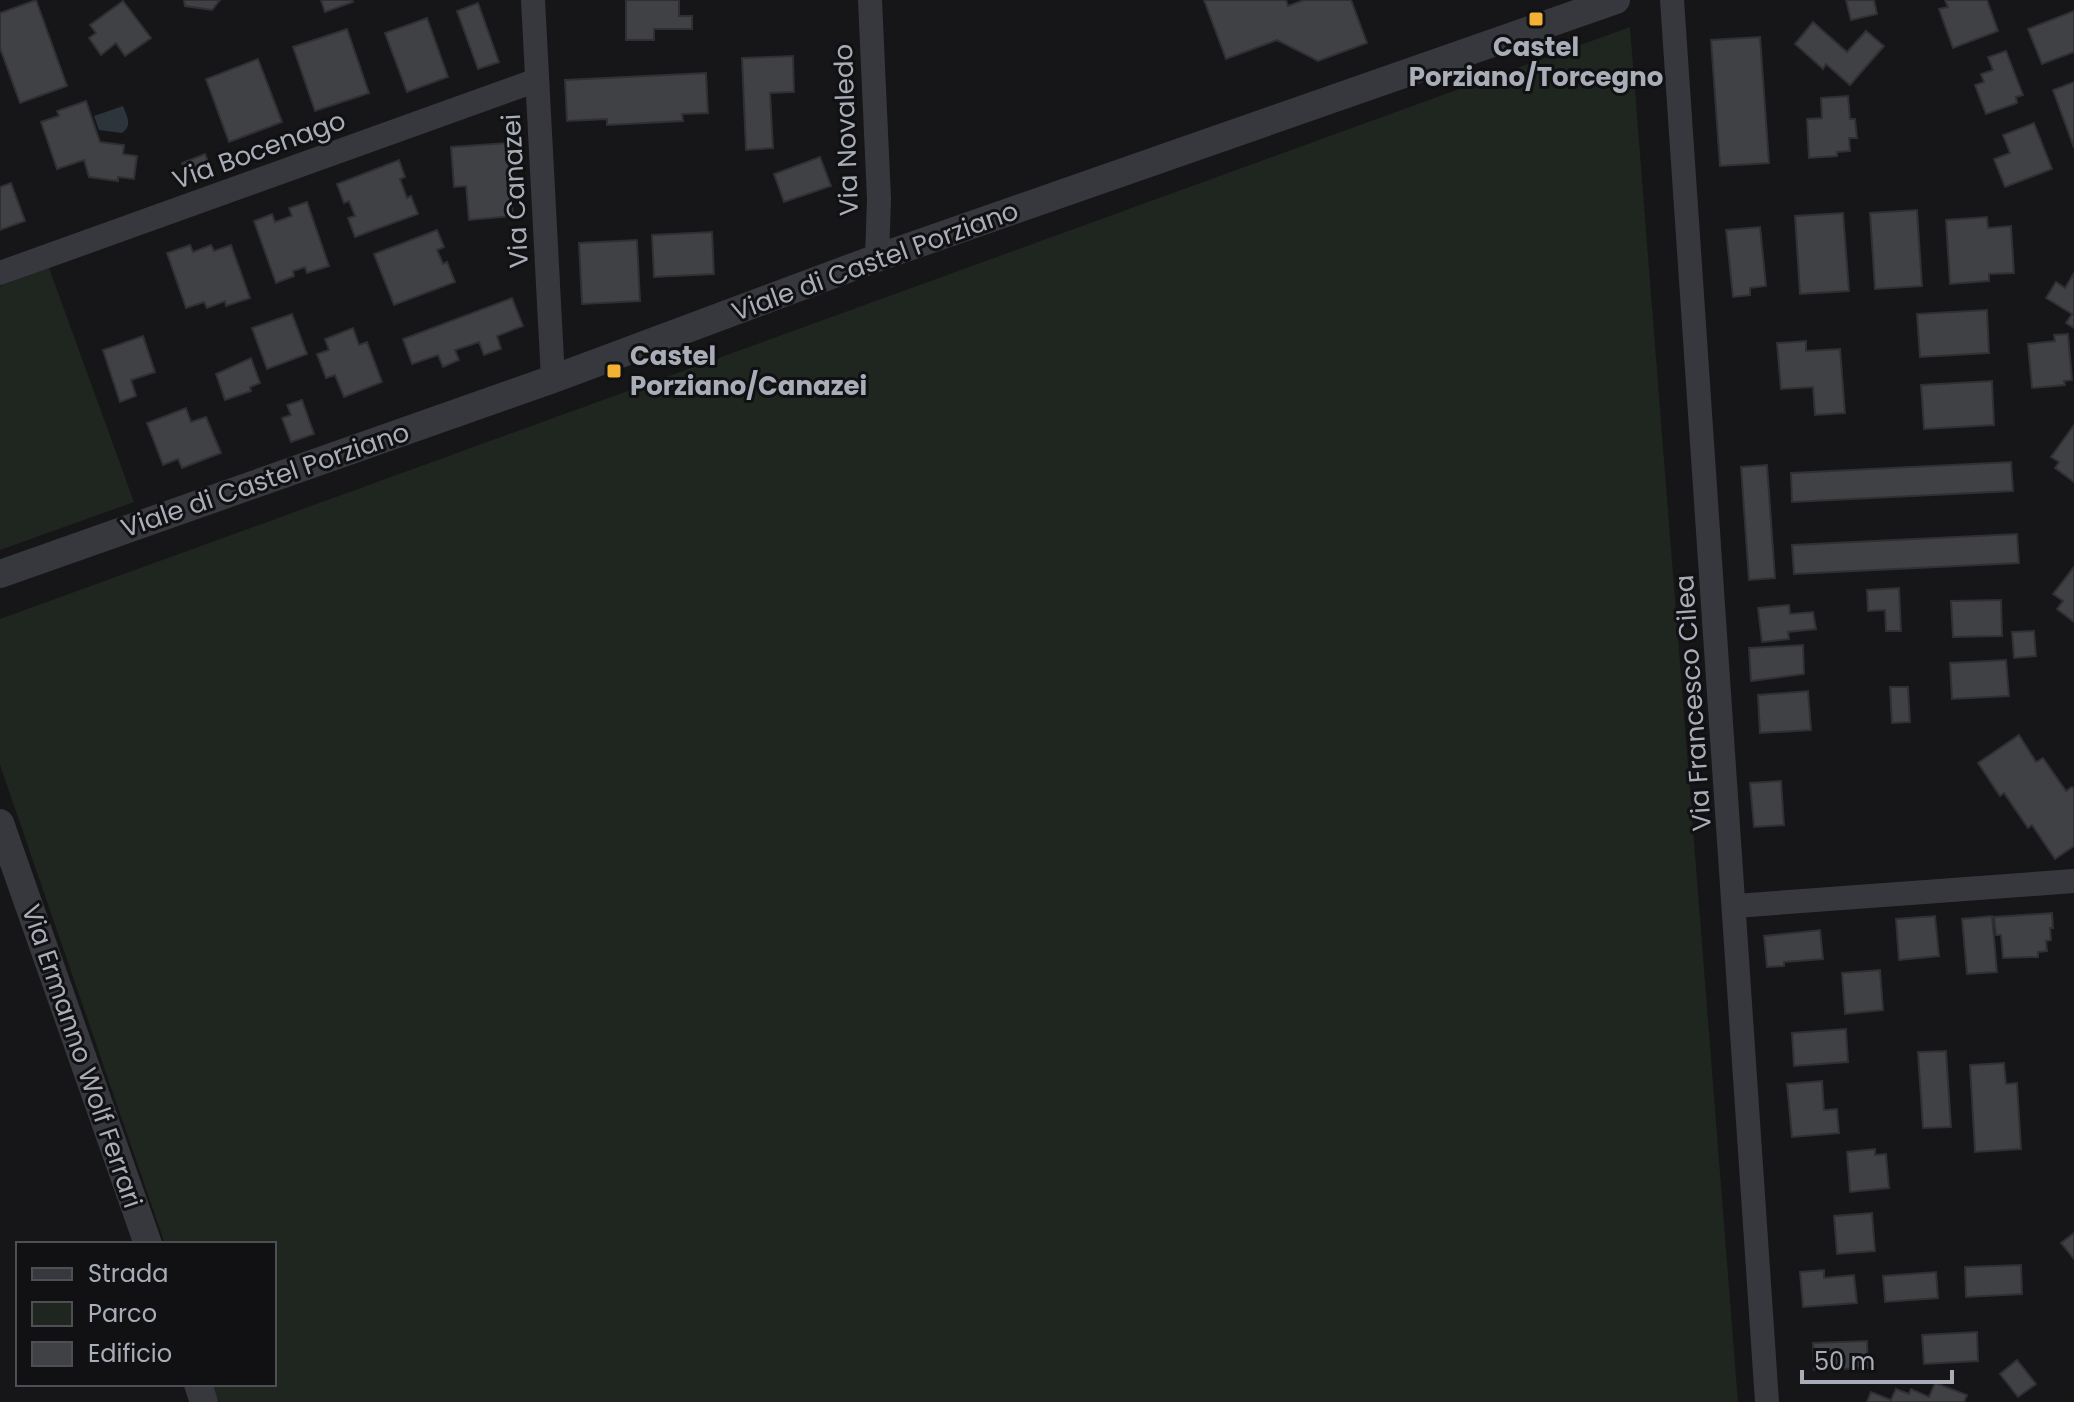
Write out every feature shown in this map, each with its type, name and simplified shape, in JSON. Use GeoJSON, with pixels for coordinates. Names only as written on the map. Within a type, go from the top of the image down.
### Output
{"type":"FeatureCollection","features":[{"type":"Feature","properties":{"kind":"street","name":"Via Canazei"},"geometry":{"type":"LineString","coordinates":[[533,0],[553,379]]}},
{"type":"Feature","properties":{"kind":"street","name":"Via Novaledo"},"geometry":{"type":"LineString","coordinates":[[870,0],[879,199],[877,258]]}},
{"type":"Feature","properties":{"kind":"street","name":"Viale di Castel Porziano"},"geometry":{"type":"LineString","coordinates":[[0,574],[553,379],[877,258],[1616,0]]}},
{"type":"Feature","properties":{"kind":"street","name":"Via Francesco Cilea"},"geometry":{"type":"LineString","coordinates":[[1672,0],[1767,1402]]}},
{"type":"Feature","properties":{"kind":"street","name":"Via Bocenago"},"geometry":{"type":"LineString","coordinates":[[0,273],[537,80]]}},
{"type":"Feature","properties":{"kind":"street","name":"Via Ermanno Wolf Ferrari"},"geometry":{"type":"LineString","coordinates":[[0,823],[147,1242]]}},
{"type":"Feature","properties":{"kind":"street"},"geometry":{"type":"LineString","coordinates":[[1735,906],[2074,881]]}},
{"type":"Feature","properties":{"kind":"green space"},"geometry":{"type":"Polygon","coordinates":[[[1630,27],[1738,1402],[219,1402],[214,1386],[276,1386],[276,1242],[164,1242],[0,765],[0,619],[1630,27]]]}},
{"type":"Feature","properties":{"kind":"green space"},"geometry":{"type":"Polygon","coordinates":[[[49,268],[134,502],[0,550],[0,286],[49,268]]]}},
{"type":"Feature","properties":{"kind":"shaded area"},"geometry":{"type":"Polygon","coordinates":[[[123,106],[128,121],[122,133],[99,130],[94,116],[123,106]]]}},
{"type":"Feature","properties":{"kind":"building"},"geometry":{"type":"Polygon","coordinates":[[[36,0],[67,86],[20,103],[0,48],[0,13],[36,0]]]}},
{"type":"Feature","properties":{"kind":"building"},"geometry":{"type":"Polygon","coordinates":[[[184,0],[220,0],[212,10],[185,6],[184,0]]]}},
{"type":"Feature","properties":{"kind":"building"},"geometry":{"type":"Polygon","coordinates":[[[321,0],[352,0],[353,2],[325,12],[321,0]]]}},
{"type":"Feature","properties":{"kind":"building"},"geometry":{"type":"Polygon","coordinates":[[[626,0],[679,0],[679,16],[692,16],[692,29],[654,29],[654,40],[626,40],[626,0]]]}},
{"type":"Feature","properties":{"kind":"building"},"geometry":{"type":"Polygon","coordinates":[[[1204,0],[1286,0],[1288,6],[1304,0],[1351,0],[1367,43],[1318,61],[1277,40],[1226,59],[1204,0]]]}},
{"type":"Feature","properties":{"kind":"building"},"geometry":{"type":"Polygon","coordinates":[[[1846,0],[1874,0],[1877,14],[1851,20],[1846,0]]]}},
{"type":"Feature","properties":{"kind":"building"},"geometry":{"type":"Polygon","coordinates":[[[1945,0],[1987,0],[1998,31],[1953,48],[1939,9],[1948,7],[1945,0]]]}},
{"type":"Feature","properties":{"kind":"building"},"geometry":{"type":"Polygon","coordinates":[[[123,1],[151,38],[125,56],[116,43],[101,55],[89,38],[96,33],[90,25],[123,1]]]}},
{"type":"Feature","properties":{"kind":"building"},"geometry":{"type":"Polygon","coordinates":[[[478,3],[499,62],[478,69],[457,11],[478,3]]]}},
{"type":"Feature","properties":{"kind":"building"},"geometry":{"type":"Polygon","coordinates":[[[2074,11],[2074,52],[2042,64],[2028,29],[2074,11]]]}},
{"type":"Feature","properties":{"kind":"building"},"geometry":{"type":"Polygon","coordinates":[[[427,18],[448,77],[407,92],[385,33],[427,18]]]}},
{"type":"Feature","properties":{"kind":"building"},"geometry":{"type":"Polygon","coordinates":[[[1813,22],[1847,52],[1866,31],[1884,46],[1850,85],[1826,64],[1823,69],[1795,44],[1813,22]]]}},
{"type":"Feature","properties":{"kind":"building"},"geometry":{"type":"Polygon","coordinates":[[[347,29],[369,93],[315,111],[293,47],[347,29]]]}},
{"type":"Feature","properties":{"kind":"building"},"geometry":{"type":"Polygon","coordinates":[[[1760,37],[1769,163],[1720,166],[1711,40],[1760,37]]]}},
{"type":"Feature","properties":{"kind":"building"},"geometry":{"type":"Polygon","coordinates":[[[2006,51],[2023,95],[2016,97],[2017,103],[1986,114],[1975,85],[1984,82],[1981,74],[1993,70],[1988,57],[2006,51]]]}},
{"type":"Feature","properties":{"kind":"building"},"geometry":{"type":"Polygon","coordinates":[[[793,56],[794,92],[770,93],[773,148],[746,150],[742,58],[793,56]]]}},
{"type":"Feature","properties":{"kind":"building"},"geometry":{"type":"Polygon","coordinates":[[[258,59],[282,122],[229,142],[206,79],[258,59]]]}},
{"type":"Feature","properties":{"kind":"building"},"geometry":{"type":"Polygon","coordinates":[[[706,73],[708,113],[682,114],[683,121],[607,125],[607,119],[567,121],[565,80],[706,73]]]}},
{"type":"Feature","properties":{"kind":"building"},"geometry":{"type":"Polygon","coordinates":[[[2074,82],[2074,148],[2053,90],[2074,82]]]}},
{"type":"Feature","properties":{"kind":"building"},"geometry":{"type":"Polygon","coordinates":[[[1848,96],[1850,119],[1855,119],[1857,138],[1849,138],[1850,151],[1837,152],[1837,156],[1809,158],[1807,119],[1822,118],[1821,98],[1848,96]]]}},
{"type":"Feature","properties":{"kind":"building"},"geometry":{"type":"Polygon","coordinates":[[[86,101],[100,142],[124,145],[123,154],[137,156],[134,179],[118,177],[118,181],[89,177],[84,160],[57,169],[41,122],[59,116],[57,111],[86,101]]]}},
{"type":"Feature","properties":{"kind":"building"},"geometry":{"type":"Polygon","coordinates":[[[2034,123],[2052,169],[2005,187],[1994,159],[2010,153],[2003,135],[2034,123]]]}},
{"type":"Feature","properties":{"kind":"building"},"geometry":{"type":"Polygon","coordinates":[[[507,143],[513,216],[469,220],[466,186],[454,187],[451,147],[507,143]]]}},
{"type":"Feature","properties":{"kind":"building"},"geometry":{"type":"Polygon","coordinates":[[[205,154],[210,167],[186,176],[182,163],[205,154]]]}},
{"type":"Feature","properties":{"kind":"building"},"geometry":{"type":"Polygon","coordinates":[[[820,157],[831,186],[784,202],[774,174],[820,157]]]}},
{"type":"Feature","properties":{"kind":"building"},"geometry":{"type":"Polygon","coordinates":[[[399,160],[405,177],[400,179],[407,198],[411,196],[418,214],[355,237],[348,218],[355,216],[349,201],[344,203],[337,184],[399,160]]]}},
{"type":"Feature","properties":{"kind":"building"},"geometry":{"type":"Polygon","coordinates":[[[11,183],[25,221],[0,230],[0,187],[11,183]]]}},
{"type":"Feature","properties":{"kind":"building"},"geometry":{"type":"Polygon","coordinates":[[[307,202],[329,266],[307,273],[305,267],[293,271],[294,276],[276,283],[254,221],[272,214],[275,222],[292,216],[289,208],[307,202]]]}},
{"type":"Feature","properties":{"kind":"building"},"geometry":{"type":"Polygon","coordinates":[[[1917,210],[1922,286],[1875,289],[1870,213],[1917,210]]]}},
{"type":"Feature","properties":{"kind":"building"},"geometry":{"type":"Polygon","coordinates":[[[1843,213],[1849,291],[1800,294],[1795,216],[1843,213]]]}},
{"type":"Feature","properties":{"kind":"building"},"geometry":{"type":"Polygon","coordinates":[[[1987,217],[1988,228],[2011,226],[2014,273],[1989,274],[1989,281],[1950,284],[1946,220],[1987,217]]]}},
{"type":"Feature","properties":{"kind":"building"},"geometry":{"type":"Polygon","coordinates":[[[1760,227],[1766,286],[1750,288],[1750,295],[1733,297],[1726,230],[1760,227]]]}},
{"type":"Feature","properties":{"kind":"building"},"geometry":{"type":"Polygon","coordinates":[[[437,230],[444,247],[437,250],[443,264],[447,262],[455,282],[394,305],[374,254],[437,230]]]}},
{"type":"Feature","properties":{"kind":"building"},"geometry":{"type":"Polygon","coordinates":[[[712,232],[714,274],[654,277],[652,235],[712,232]]]}},
{"type":"Feature","properties":{"kind":"building"},"geometry":{"type":"Polygon","coordinates":[[[637,240],[640,301],[582,304],[579,243],[637,240]]]}},
{"type":"Feature","properties":{"kind":"building"},"geometry":{"type":"Polygon","coordinates":[[[190,245],[193,252],[211,245],[214,251],[231,245],[250,298],[226,306],[225,301],[207,308],[204,302],[186,308],[167,253],[190,245]]]}},
{"type":"Feature","properties":{"kind":"building"},"geometry":{"type":"Polygon","coordinates":[[[2074,273],[2074,328],[2066,323],[2072,314],[2046,298],[2056,282],[2065,288],[2074,273]]]}},
{"type":"Feature","properties":{"kind":"building"},"geometry":{"type":"Polygon","coordinates":[[[512,298],[523,326],[497,336],[501,349],[484,355],[479,342],[455,350],[459,360],[443,367],[438,355],[412,364],[403,339],[512,298]]]}},
{"type":"Feature","properties":{"kind":"building"},"geometry":{"type":"Polygon","coordinates":[[[1987,310],[1989,353],[1920,357],[1917,314],[1987,310]]]}},
{"type":"Feature","properties":{"kind":"building"},"geometry":{"type":"Polygon","coordinates":[[[292,314],[307,354],[267,369],[252,328],[292,314]]]}},
{"type":"Feature","properties":{"kind":"building"},"geometry":{"type":"Polygon","coordinates":[[[353,328],[359,345],[367,342],[382,382],[344,397],[335,375],[326,378],[317,354],[329,350],[325,339],[353,328]]]}},
{"type":"Feature","properties":{"kind":"building"},"geometry":{"type":"Polygon","coordinates":[[[2068,334],[2072,380],[2064,381],[2065,385],[2032,388],[2028,344],[2055,341],[2054,335],[2068,334]]]}},
{"type":"Feature","properties":{"kind":"building"},"geometry":{"type":"Polygon","coordinates":[[[143,336],[155,372],[131,380],[136,396],[120,402],[103,350],[143,336]]]}},
{"type":"Feature","properties":{"kind":"building"},"geometry":{"type":"Polygon","coordinates":[[[1806,341],[1806,351],[1840,349],[1845,413],[1815,415],[1813,387],[1781,389],[1777,343],[1806,341]]]}},
{"type":"Feature","properties":{"kind":"building"},"geometry":{"type":"Polygon","coordinates":[[[251,358],[260,383],[250,387],[251,391],[225,400],[216,374],[251,358]]]}},
{"type":"Feature","properties":{"kind":"building"},"geometry":{"type":"Polygon","coordinates":[[[1992,381],[1994,425],[1924,429],[1921,385],[1992,381]]]}},
{"type":"Feature","properties":{"kind":"building"},"geometry":{"type":"Polygon","coordinates":[[[302,400],[314,434],[291,442],[282,418],[291,415],[287,405],[302,400]]]}},
{"type":"Feature","properties":{"kind":"building"},"geometry":{"type":"Polygon","coordinates":[[[186,408],[191,422],[206,417],[221,453],[182,468],[178,459],[163,465],[147,423],[186,408]]]}},
{"type":"Feature","properties":{"kind":"building"},"geometry":{"type":"Polygon","coordinates":[[[2074,425],[2074,482],[2055,468],[2059,462],[2051,457],[2074,425]]]}},
{"type":"Feature","properties":{"kind":"building"},"geometry":{"type":"Polygon","coordinates":[[[2011,462],[2013,491],[1792,502],[1791,473],[2011,462]]]}},
{"type":"Feature","properties":{"kind":"building"},"geometry":{"type":"Polygon","coordinates":[[[1767,465],[1775,578],[1749,580],[1741,467],[1767,465]]]}},
{"type":"Feature","properties":{"kind":"building"},"geometry":{"type":"Polygon","coordinates":[[[2017,534],[2019,563],[1794,574],[1792,545],[2017,534]]]}},
{"type":"Feature","properties":{"kind":"building"},"geometry":{"type":"Polygon","coordinates":[[[2074,567],[2074,622],[2057,609],[2063,601],[2053,594],[2074,567]]]}},
{"type":"Feature","properties":{"kind":"building"},"geometry":{"type":"Polygon","coordinates":[[[1899,588],[1901,631],[1886,631],[1885,610],[1868,611],[1867,590],[1899,588]]]}},
{"type":"Feature","properties":{"kind":"building"},"geometry":{"type":"Polygon","coordinates":[[[2001,600],[2002,636],[1953,637],[1951,601],[2001,600]]]}},
{"type":"Feature","properties":{"kind":"building"},"geometry":{"type":"Polygon","coordinates":[[[1789,605],[1790,614],[1813,612],[1816,629],[1788,632],[1789,639],[1762,642],[1758,608],[1789,605]]]}},
{"type":"Feature","properties":{"kind":"building"},"geometry":{"type":"Polygon","coordinates":[[[2034,631],[2036,656],[2014,658],[2012,632],[2034,631]]]}},
{"type":"Feature","properties":{"kind":"building"},"geometry":{"type":"Polygon","coordinates":[[[1803,645],[1804,674],[1751,681],[1749,648],[1803,645]]]}},
{"type":"Feature","properties":{"kind":"building"},"geometry":{"type":"Polygon","coordinates":[[[2006,660],[2009,696],[1952,699],[1950,663],[2006,660]]]}},
{"type":"Feature","properties":{"kind":"building"},"geometry":{"type":"Polygon","coordinates":[[[1890,687],[1908,687],[1910,722],[1892,723],[1890,687]]]}},
{"type":"Feature","properties":{"kind":"building"},"geometry":{"type":"Polygon","coordinates":[[[1808,691],[1811,730],[1760,733],[1758,695],[1808,691]]]}},
{"type":"Feature","properties":{"kind":"building"},"geometry":{"type":"Polygon","coordinates":[[[2019,735],[2036,762],[2043,758],[2066,791],[2072,787],[2074,789],[2074,846],[2055,859],[2032,825],[2028,828],[2004,793],[2000,796],[1978,763],[2019,735]]]}},
{"type":"Feature","properties":{"kind":"building"},"geometry":{"type":"Polygon","coordinates":[[[1781,781],[1784,825],[1754,827],[1750,783],[1781,781]]]}},
{"type":"Feature","properties":{"kind":"building"},"geometry":{"type":"Polygon","coordinates":[[[2052,913],[2053,928],[2050,928],[2051,940],[2046,941],[2047,951],[2038,952],[2038,957],[2003,958],[2001,935],[1996,935],[1994,917],[2052,913]]]}},
{"type":"Feature","properties":{"kind":"building"},"geometry":{"type":"Polygon","coordinates":[[[1935,916],[1939,956],[1899,960],[1896,919],[1935,916]]]}},
{"type":"Feature","properties":{"kind":"building"},"geometry":{"type":"Polygon","coordinates":[[[1992,916],[1997,972],[1967,974],[1962,919],[1992,916]]]}},
{"type":"Feature","properties":{"kind":"building"},"geometry":{"type":"Polygon","coordinates":[[[1820,930],[1823,959],[1784,962],[1784,966],[1767,967],[1764,936],[1820,930]]]}},
{"type":"Feature","properties":{"kind":"building"},"geometry":{"type":"Polygon","coordinates":[[[1880,970],[1883,1010],[1845,1014],[1842,973],[1880,970]]]}},
{"type":"Feature","properties":{"kind":"building"},"geometry":{"type":"Polygon","coordinates":[[[1846,1029],[1848,1062],[1794,1066],[1792,1033],[1846,1029]]]}},
{"type":"Feature","properties":{"kind":"building"},"geometry":{"type":"Polygon","coordinates":[[[1946,1051],[1951,1127],[1923,1128],[1918,1052],[1946,1051]]]}},
{"type":"Feature","properties":{"kind":"building"},"geometry":{"type":"Polygon","coordinates":[[[2004,1063],[2006,1084],[2017,1083],[2021,1149],[1975,1152],[1970,1065],[2004,1063]]]}},
{"type":"Feature","properties":{"kind":"building"},"geometry":{"type":"Polygon","coordinates":[[[1822,1081],[1824,1110],[1837,1109],[1839,1133],[1792,1137],[1787,1084],[1822,1081]]]}},
{"type":"Feature","properties":{"kind":"building"},"geometry":{"type":"Polygon","coordinates":[[[1875,1149],[1875,1155],[1886,1154],[1889,1188],[1850,1192],[1847,1152],[1875,1149]]]}},
{"type":"Feature","properties":{"kind":"building"},"geometry":{"type":"Polygon","coordinates":[[[1872,1213],[1875,1251],[1837,1254],[1834,1216],[1872,1213]]]}},
{"type":"Feature","properties":{"kind":"building"},"geometry":{"type":"Polygon","coordinates":[[[2074,1233],[2074,1259],[2061,1243],[2074,1233]]]}},
{"type":"Feature","properties":{"kind":"building"},"geometry":{"type":"Polygon","coordinates":[[[2021,1265],[2022,1294],[1966,1297],[1965,1267],[2021,1265]]]}},
{"type":"Feature","properties":{"kind":"building"},"geometry":{"type":"Polygon","coordinates":[[[1824,1270],[1824,1278],[1854,1275],[1857,1303],[1803,1307],[1800,1272],[1824,1270]]]}},
{"type":"Feature","properties":{"kind":"building"},"geometry":{"type":"Polygon","coordinates":[[[1936,1272],[1938,1298],[1885,1302],[1883,1276],[1936,1272]]]}},
{"type":"Feature","properties":{"kind":"building"},"geometry":{"type":"Polygon","coordinates":[[[1977,1332],[1978,1361],[1924,1364],[1922,1335],[1977,1332]]]}},
{"type":"Feature","properties":{"kind":"building"},"geometry":{"type":"Polygon","coordinates":[[[1867,1341],[1868,1368],[1814,1370],[1813,1343],[1867,1341]]]}},
{"type":"Feature","properties":{"kind":"building"},"geometry":{"type":"Polygon","coordinates":[[[2017,1360],[2036,1384],[2018,1397],[2000,1374],[2017,1360]]]}},
{"type":"Feature","properties":{"kind":"building"},"geometry":{"type":"Polygon","coordinates":[[[1935,1383],[1967,1395],[1964,1402],[1867,1402],[1871,1392],[1891,1400],[1896,1389],[1909,1394],[1911,1389],[1929,1397],[1935,1383]]]}},
{"type":"Feature","properties":{"kind":"place","name":"Castel Porziano/Torcegno"},"geometry":{"type":"Point","coordinates":[1536,19]}},
{"type":"Feature","properties":{"kind":"place","name":"Castel Porziano/Canazei"},"geometry":{"type":"Point","coordinates":[614,371]}}]}
